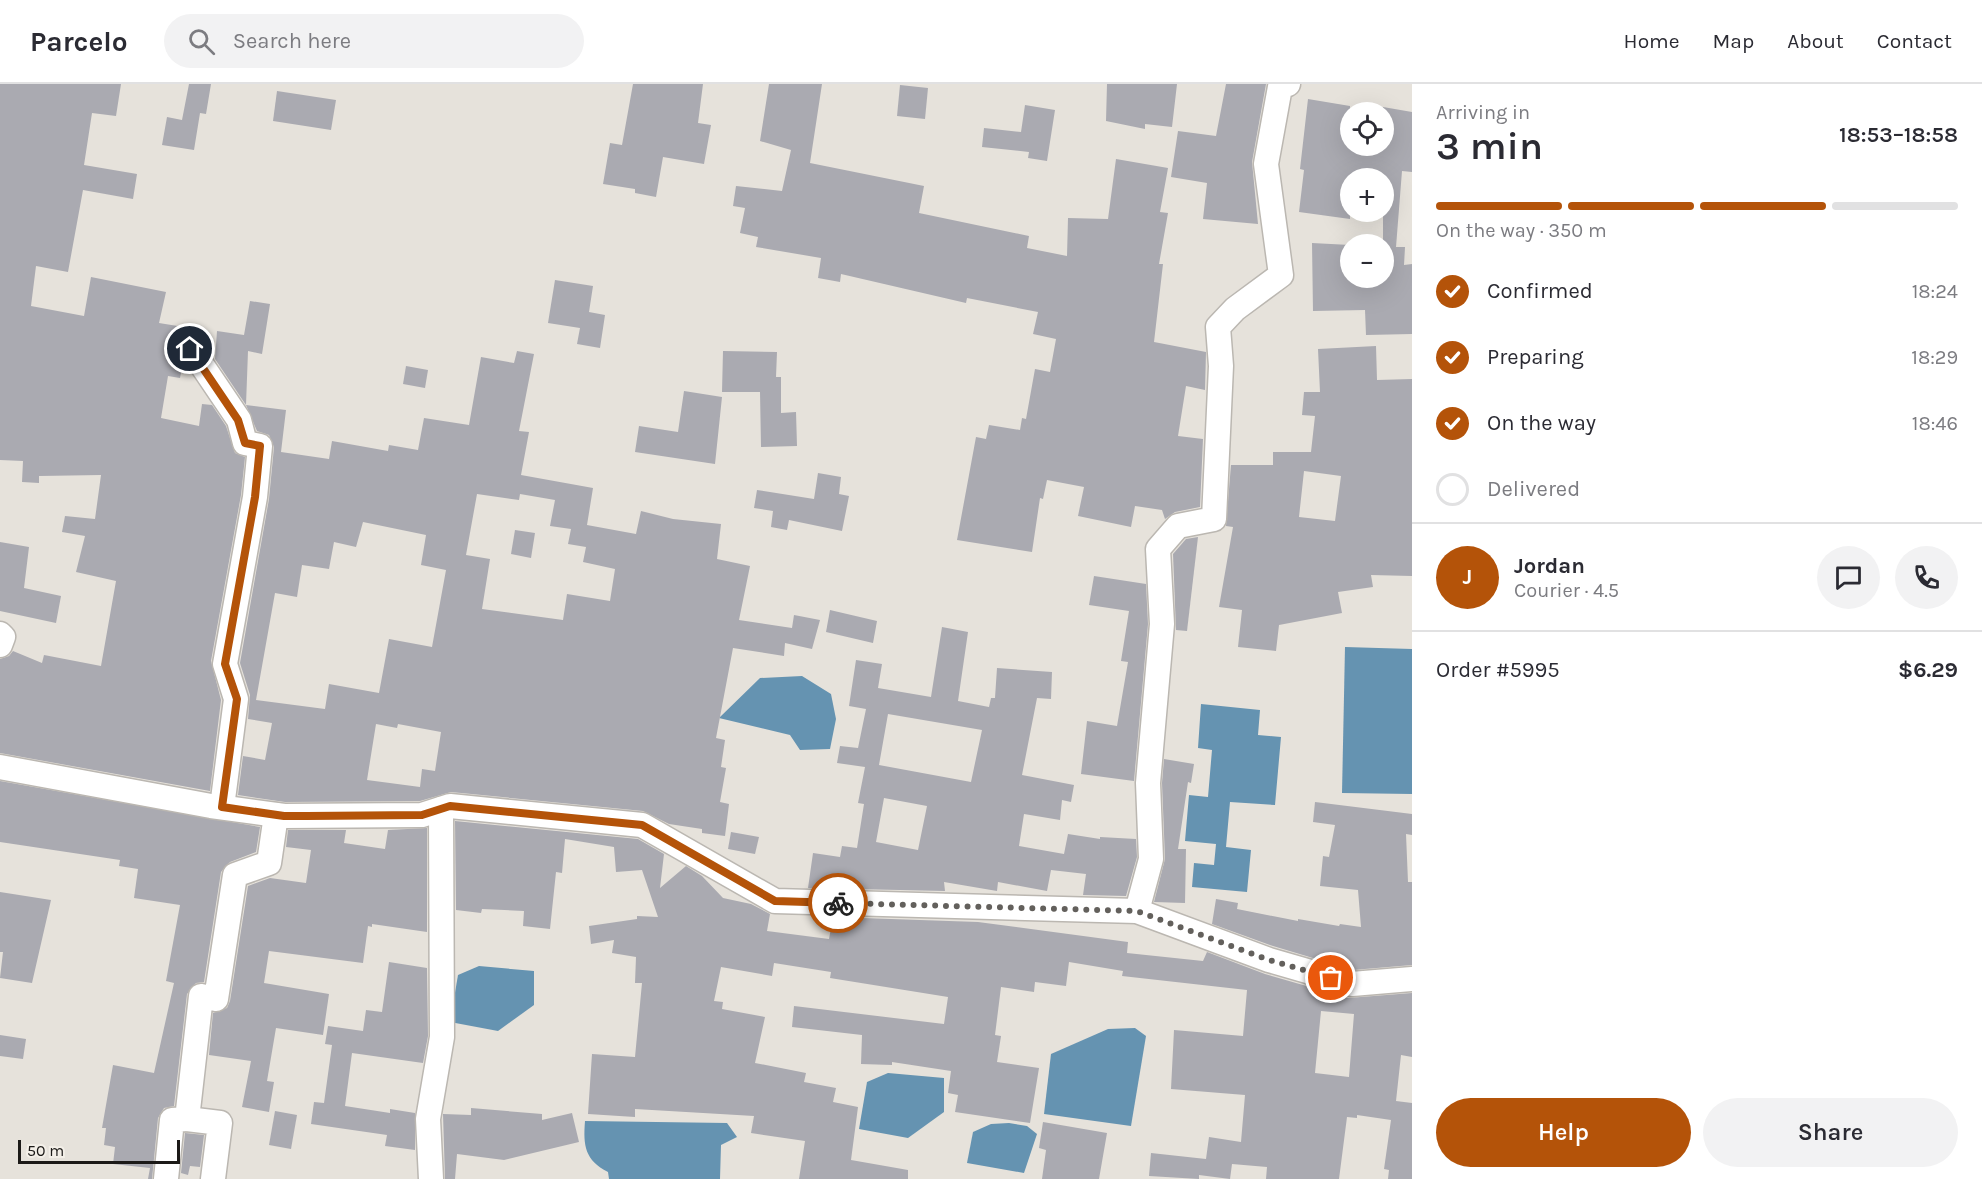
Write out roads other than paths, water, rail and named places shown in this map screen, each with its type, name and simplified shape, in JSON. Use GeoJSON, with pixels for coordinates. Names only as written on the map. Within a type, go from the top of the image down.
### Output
{"type":"FeatureCollection","features":[{"type":"Feature","properties":{"kind":"street"},"geometry":{"type":"LineString","coordinates":[[1137,911],[1151,859],[1148,783],[1162,624],[1158,549],[1178,526],[1214,519],[1221,366],[1218,327],[1235,309],[1281,275],[1266,164],[1280,87],[1288,84]]}},
{"type":"Feature","properties":{"kind":"street"},"geometry":{"type":"LineString","coordinates":[[190,349],[238,420],[245,443],[260,446],[255,497],[225,664],[237,699],[222,807]]}},
{"type":"Feature","properties":{"kind":"street"},"geometry":{"type":"LineString","coordinates":[[0,634],[3,637],[0,645]]}},
{"type":"Feature","properties":{"kind":"street"},"geometry":{"type":"LineString","coordinates":[[0,767],[276,815],[422,815],[450,806],[642,825],[775,901],[1137,911],[1269,960],[1352,984],[1412,979]]}},
{"type":"Feature","properties":{"kind":"street"},"geometry":{"type":"LineString","coordinates":[[431,1179],[428,1119],[442,1037],[441,809]]}},
{"type":"Feature","properties":{"kind":"street"},"geometry":{"type":"LineString","coordinates":[[188,1119],[201,996],[216,999],[235,875],[270,863],[276,815]]}},
{"type":"Feature","properties":{"kind":"street"},"geometry":{"type":"LineString","coordinates":[[166,1179],[172,1120],[188,1119],[220,1123],[213,1179]]}},
{"type":"Feature","properties":{"kind":"water"},"geometry":{"type":"Polygon","coordinates":[[[1345,647],[1412,649],[1412,794],[1342,793],[1345,647]]]}},
{"type":"Feature","properties":{"kind":"water"},"geometry":{"type":"Polygon","coordinates":[[[802,676],[831,694],[836,719],[830,749],[800,750],[790,735],[719,718],[760,678],[802,676]]]}},
{"type":"Feature","properties":{"kind":"water"},"geometry":{"type":"Polygon","coordinates":[[[1201,704],[1260,710],[1258,735],[1281,737],[1275,805],[1230,802],[1226,847],[1251,850],[1247,892],[1192,887],[1194,863],[1214,865],[1216,844],[1185,841],[1189,795],[1208,797],[1212,750],[1198,748],[1201,704]]]}},
{"type":"Feature","properties":{"kind":"water"},"geometry":{"type":"Polygon","coordinates":[[[479,966],[534,971],[534,1005],[498,1031],[450,1022],[458,975],[479,966]]]}},
{"type":"Feature","properties":{"kind":"water"},"geometry":{"type":"Polygon","coordinates":[[[1135,1028],[1146,1036],[1131,1126],[1044,1114],[1051,1054],[1108,1029],[1135,1028]]]}},
{"type":"Feature","properties":{"kind":"water"},"geometry":{"type":"Polygon","coordinates":[[[888,1073],[944,1078],[944,1112],[908,1138],[859,1129],[867,1082],[888,1073]]]}},
{"type":"Feature","properties":{"kind":"water"},"geometry":{"type":"Polygon","coordinates":[[[585,1121],[727,1123],[737,1137],[721,1145],[720,1179],[609,1179],[608,1172],[594,1162],[587,1151],[585,1121]]]}},
{"type":"Feature","properties":{"kind":"water"},"geometry":{"type":"Polygon","coordinates":[[[1009,1123],[1027,1126],[1037,1134],[1024,1173],[967,1163],[973,1132],[991,1124],[1009,1123]]]}}]}
